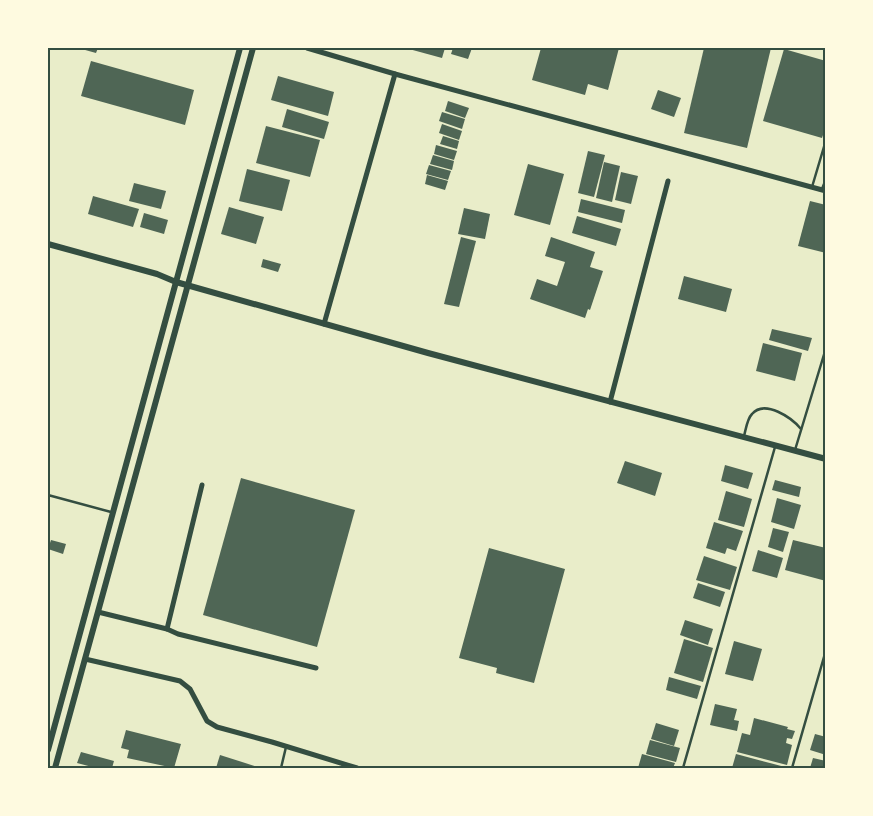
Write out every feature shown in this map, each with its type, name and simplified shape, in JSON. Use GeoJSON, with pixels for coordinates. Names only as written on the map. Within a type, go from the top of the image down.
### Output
{"type":"FeatureCollection","features":[{"type":"Feature","properties":{"kind":"street"},"geometry":{"type":"LineString","coordinates":[[48,750],[240,48]]}},
{"type":"Feature","properties":{"kind":"street"},"geometry":{"type":"LineString","coordinates":[[55,768],[253,48]]}},
{"type":"Feature","properties":{"kind":"street"},"geometry":{"type":"LineString","coordinates":[[307,48],[395,74],[824,191]]}},
{"type":"Feature","properties":{"kind":"street"},"geometry":{"type":"LineString","coordinates":[[324,324],[395,74]]}},
{"type":"Feature","properties":{"kind":"street"},"geometry":{"type":"LineString","coordinates":[[610,402],[668,181]]}},
{"type":"Feature","properties":{"kind":"street"},"geometry":{"type":"LineString","coordinates":[[48,244],[428,353],[826,459]]}},
{"type":"Feature","properties":{"kind":"street"},"geometry":{"type":"LineString","coordinates":[[167,630],[202,485]]}},
{"type":"Feature","properties":{"kind":"street"},"geometry":{"type":"LineString","coordinates":[[98,612],[316,668]]}},
{"type":"Feature","properties":{"kind":"street"},"geometry":{"type":"LineString","coordinates":[[85,659],[180,681],[190,688],[207,721],[216,728],[272,742],[357,768]]}},
{"type":"Feature","properties":{"kind":"lane"},"geometry":{"type":"LineString","coordinates":[[812,187],[826,140]]}},
{"type":"Feature","properties":{"kind":"lane"},"geometry":{"type":"LineString","coordinates":[[824,191],[826,179]]}},
{"type":"Feature","properties":{"kind":"lane"},"geometry":{"type":"LineString","coordinates":[[795,451],[826,348]]}},
{"type":"Feature","properties":{"kind":"lane"},"geometry":{"type":"LineString","coordinates":[[744,437],[752,413],[758,410],[777,411],[788,416],[801,429]]}},
{"type":"Feature","properties":{"kind":"lane"},"geometry":{"type":"LineString","coordinates":[[683,768],[776,446]]}},
{"type":"Feature","properties":{"kind":"lane"},"geometry":{"type":"LineString","coordinates":[[48,496],[113,513]]}},
{"type":"Feature","properties":{"kind":"lane"},"geometry":{"type":"LineString","coordinates":[[792,768],[826,650]]}},
{"type":"Feature","properties":{"kind":"lane"},"geometry":{"type":"LineString","coordinates":[[280,768],[286,747]]}},
{"type":"Feature","properties":{"kind":"building"},"geometry":{"type":"Polygon","coordinates":[[[78,48],[98,48],[96,53],[78,48]]]}},
{"type":"Feature","properties":{"kind":"building"},"geometry":{"type":"Polygon","coordinates":[[[409,48],[445,48],[442,58],[409,48]]]}},
{"type":"Feature","properties":{"kind":"building"},"geometry":{"type":"Polygon","coordinates":[[[453,48],[472,48],[468,59],[451,54],[453,48]]]}},
{"type":"Feature","properties":{"kind":"building"},"geometry":{"type":"Polygon","coordinates":[[[541,48],[619,48],[608,90],[588,84],[585,95],[532,80],[541,48]]]}},
{"type":"Feature","properties":{"kind":"building"},"geometry":{"type":"Polygon","coordinates":[[[704,48],[771,48],[747,148],[684,133],[704,48]]]}},
{"type":"Feature","properties":{"kind":"building"},"geometry":{"type":"Polygon","coordinates":[[[784,49],[826,61],[826,126],[822,138],[763,121],[784,49]]]}},
{"type":"Feature","properties":{"kind":"building"},"geometry":{"type":"Polygon","coordinates":[[[91,61],[194,90],[185,125],[81,96],[91,61]]]}},
{"type":"Feature","properties":{"kind":"building"},"geometry":{"type":"Polygon","coordinates":[[[278,76],[334,92],[328,116],[271,100],[278,76]]]}},
{"type":"Feature","properties":{"kind":"building"},"geometry":{"type":"Polygon","coordinates":[[[658,90],[681,98],[674,117],[651,109],[658,90]]]}},
{"type":"Feature","properties":{"kind":"building"},"geometry":{"type":"Polygon","coordinates":[[[448,101],[469,108],[465,118],[445,111],[448,101]]]}},
{"type":"Feature","properties":{"kind":"building"},"geometry":{"type":"Polygon","coordinates":[[[287,109],[329,122],[324,139],[282,127],[287,109]]]}},
{"type":"Feature","properties":{"kind":"building"},"geometry":{"type":"Polygon","coordinates":[[[442,112],[465,119],[462,129],[439,121],[442,112]]]}},
{"type":"Feature","properties":{"kind":"building"},"geometry":{"type":"Polygon","coordinates":[[[442,124],[462,131],[459,140],[439,133],[442,124]]]}},
{"type":"Feature","properties":{"kind":"building"},"geometry":{"type":"Polygon","coordinates":[[[266,126],[320,140],[310,177],[256,163],[266,126]]]}},
{"type":"Feature","properties":{"kind":"building"},"geometry":{"type":"Polygon","coordinates":[[[443,136],[459,141],[457,149],[440,144],[443,136]]]}},
{"type":"Feature","properties":{"kind":"building"},"geometry":{"type":"Polygon","coordinates":[[[436,145],[457,151],[454,160],[434,154],[436,145]]]}},
{"type":"Feature","properties":{"kind":"building"},"geometry":{"type":"Polygon","coordinates":[[[588,151],[605,155],[594,197],[578,193],[588,151]]]}},
{"type":"Feature","properties":{"kind":"building"},"geometry":{"type":"Polygon","coordinates":[[[433,155],[454,161],[452,170],[430,164],[433,155]]]}},
{"type":"Feature","properties":{"kind":"building"},"geometry":{"type":"Polygon","coordinates":[[[604,162],[620,166],[612,202],[596,198],[604,162]]]}},
{"type":"Feature","properties":{"kind":"building"},"geometry":{"type":"Polygon","coordinates":[[[528,164],[564,174],[550,225],[514,215],[528,164]]]}},
{"type":"Feature","properties":{"kind":"building"},"geometry":{"type":"Polygon","coordinates":[[[429,165],[451,171],[448,180],[426,174],[429,165]]]}},
{"type":"Feature","properties":{"kind":"building"},"geometry":{"type":"Polygon","coordinates":[[[247,169],[290,180],[282,211],[239,201],[247,169]]]}},
{"type":"Feature","properties":{"kind":"building"},"geometry":{"type":"Polygon","coordinates":[[[621,172],[638,176],[631,204],[615,200],[621,172]]]}},
{"type":"Feature","properties":{"kind":"building"},"geometry":{"type":"Polygon","coordinates":[[[427,175],[448,181],[445,190],[425,184],[427,175]]]}},
{"type":"Feature","properties":{"kind":"building"},"geometry":{"type":"Polygon","coordinates":[[[134,183],[166,191],[161,209],[129,201],[134,183]]]}},
{"type":"Feature","properties":{"kind":"building"},"geometry":{"type":"Polygon","coordinates":[[[93,196],[139,209],[133,227],[88,214],[93,196]]]}},
{"type":"Feature","properties":{"kind":"building"},"geometry":{"type":"Polygon","coordinates":[[[581,199],[625,210],[622,223],[578,212],[581,199]]]}},
{"type":"Feature","properties":{"kind":"building"},"geometry":{"type":"Polygon","coordinates":[[[810,201],[826,205],[826,253],[798,246],[810,201]]]}},
{"type":"Feature","properties":{"kind":"building"},"geometry":{"type":"Polygon","coordinates":[[[229,207],[264,217],[256,244],[221,234],[229,207]]]}},
{"type":"Feature","properties":{"kind":"building"},"geometry":{"type":"Polygon","coordinates":[[[464,208],[490,214],[485,239],[458,234],[464,208]]]}},
{"type":"Feature","properties":{"kind":"building"},"geometry":{"type":"Polygon","coordinates":[[[144,213],[168,220],[164,234],[140,227],[144,213]]]}},
{"type":"Feature","properties":{"kind":"building"},"geometry":{"type":"Polygon","coordinates":[[[577,216],[621,229],[616,246],[572,233],[577,216]]]}},
{"type":"Feature","properties":{"kind":"building"},"geometry":{"type":"Polygon","coordinates":[[[461,237],[476,241],[459,307],[444,304],[461,237]]]}},
{"type":"Feature","properties":{"kind":"building"},"geometry":{"type":"Polygon","coordinates":[[[551,237],[595,252],[590,267],[603,271],[590,310],[588,309],[585,318],[530,299],[537,279],[557,286],[565,262],[545,256],[551,237]]]}},
{"type":"Feature","properties":{"kind":"building"},"geometry":{"type":"Polygon","coordinates":[[[263,259],[281,264],[278,272],[261,267],[263,259]]]}},
{"type":"Feature","properties":{"kind":"building"},"geometry":{"type":"Polygon","coordinates":[[[684,276],[732,289],[726,312],[678,299],[684,276]]]}},
{"type":"Feature","properties":{"kind":"building"},"geometry":{"type":"Polygon","coordinates":[[[772,329],[812,338],[808,351],[769,340],[772,329]]]}},
{"type":"Feature","properties":{"kind":"building"},"geometry":{"type":"Polygon","coordinates":[[[763,343],[802,353],[795,381],[756,371],[763,343]]]}},
{"type":"Feature","properties":{"kind":"building"},"geometry":{"type":"Polygon","coordinates":[[[625,461],[662,473],[655,496],[617,483],[625,461]]]}},
{"type":"Feature","properties":{"kind":"building"},"geometry":{"type":"Polygon","coordinates":[[[725,465],[753,473],[748,489],[721,481],[725,465]]]}},
{"type":"Feature","properties":{"kind":"building"},"geometry":{"type":"Polygon","coordinates":[[[241,478],[355,510],[317,647],[203,615],[241,478]]]}},
{"type":"Feature","properties":{"kind":"building"},"geometry":{"type":"Polygon","coordinates":[[[775,480],[801,487],[799,497],[772,490],[775,480]]]}},
{"type":"Feature","properties":{"kind":"building"},"geometry":{"type":"Polygon","coordinates":[[[726,491],[752,499],[744,527],[718,520],[726,491]]]}},
{"type":"Feature","properties":{"kind":"building"},"geometry":{"type":"Polygon","coordinates":[[[777,498],[801,505],[794,529],[771,522],[777,498]]]}},
{"type":"Feature","properties":{"kind":"building"},"geometry":{"type":"Polygon","coordinates":[[[714,522],[743,531],[736,551],[727,548],[725,554],[706,548],[714,522]]]}},
{"type":"Feature","properties":{"kind":"building"},"geometry":{"type":"Polygon","coordinates":[[[773,528],[789,532],[783,552],[768,547],[773,528]]]}},
{"type":"Feature","properties":{"kind":"building"},"geometry":{"type":"Polygon","coordinates":[[[51,540],[66,544],[63,554],[48,549],[51,540]]]}},
{"type":"Feature","properties":{"kind":"building"},"geometry":{"type":"Polygon","coordinates":[[[793,540],[826,548],[826,581],[785,570],[793,540]]]}},
{"type":"Feature","properties":{"kind":"building"},"geometry":{"type":"Polygon","coordinates":[[[489,548],[565,569],[534,683],[496,673],[497,668],[459,658],[489,548]]]}},
{"type":"Feature","properties":{"kind":"building"},"geometry":{"type":"Polygon","coordinates":[[[758,550],[783,558],[777,578],[752,571],[758,550]]]}},
{"type":"Feature","properties":{"kind":"building"},"geometry":{"type":"Polygon","coordinates":[[[704,556],[737,567],[730,590],[696,580],[704,556]]]}},
{"type":"Feature","properties":{"kind":"building"},"geometry":{"type":"Polygon","coordinates":[[[698,583],[725,592],[720,607],[693,598],[698,583]]]}},
{"type":"Feature","properties":{"kind":"building"},"geometry":{"type":"Polygon","coordinates":[[[685,620],[713,629],[708,645],[680,635],[685,620]]]}},
{"type":"Feature","properties":{"kind":"building"},"geometry":{"type":"Polygon","coordinates":[[[684,639],[713,648],[703,682],[674,673],[684,639]]]}},
{"type":"Feature","properties":{"kind":"building"},"geometry":{"type":"Polygon","coordinates":[[[734,641],[762,649],[753,681],[725,674],[734,641]]]}},
{"type":"Feature","properties":{"kind":"building"},"geometry":{"type":"Polygon","coordinates":[[[669,677],[701,686],[697,699],[666,690],[669,677]]]}},
{"type":"Feature","properties":{"kind":"building"},"geometry":{"type":"Polygon","coordinates":[[[715,704],[737,709],[734,720],[739,721],[737,731],[710,725],[715,704]]]}},
{"type":"Feature","properties":{"kind":"building"},"geometry":{"type":"Polygon","coordinates":[[[754,718],[788,727],[787,729],[795,731],[792,739],[787,738],[786,743],[792,745],[787,765],[737,752],[742,733],[750,735],[754,718]]]}},
{"type":"Feature","properties":{"kind":"building"},"geometry":{"type":"Polygon","coordinates":[[[656,723],[679,730],[674,746],[651,739],[656,723]]]}},
{"type":"Feature","properties":{"kind":"building"},"geometry":{"type":"Polygon","coordinates":[[[126,730],[181,744],[174,768],[127,758],[129,750],[121,748],[126,730]]]}},
{"type":"Feature","properties":{"kind":"building"},"geometry":{"type":"Polygon","coordinates":[[[815,734],[826,737],[826,755],[810,750],[815,734]]]}},
{"type":"Feature","properties":{"kind":"building"},"geometry":{"type":"Polygon","coordinates":[[[650,740],[680,748],[676,762],[646,754],[650,740]]]}},
{"type":"Feature","properties":{"kind":"building"},"geometry":{"type":"Polygon","coordinates":[[[81,752],[114,761],[112,768],[96,768],[77,763],[81,752]]]}},
{"type":"Feature","properties":{"kind":"building"},"geometry":{"type":"Polygon","coordinates":[[[642,754],[675,763],[673,768],[638,768],[642,754]]]}},
{"type":"Feature","properties":{"kind":"building"},"geometry":{"type":"Polygon","coordinates":[[[736,754],[785,767],[732,768],[736,754]]]}},
{"type":"Feature","properties":{"kind":"building"},"geometry":{"type":"Polygon","coordinates":[[[220,755],[261,768],[216,768],[220,755]]]}},
{"type":"Feature","properties":{"kind":"building"},"geometry":{"type":"Polygon","coordinates":[[[813,758],[826,761],[826,768],[810,768],[813,758]]]}}]}
